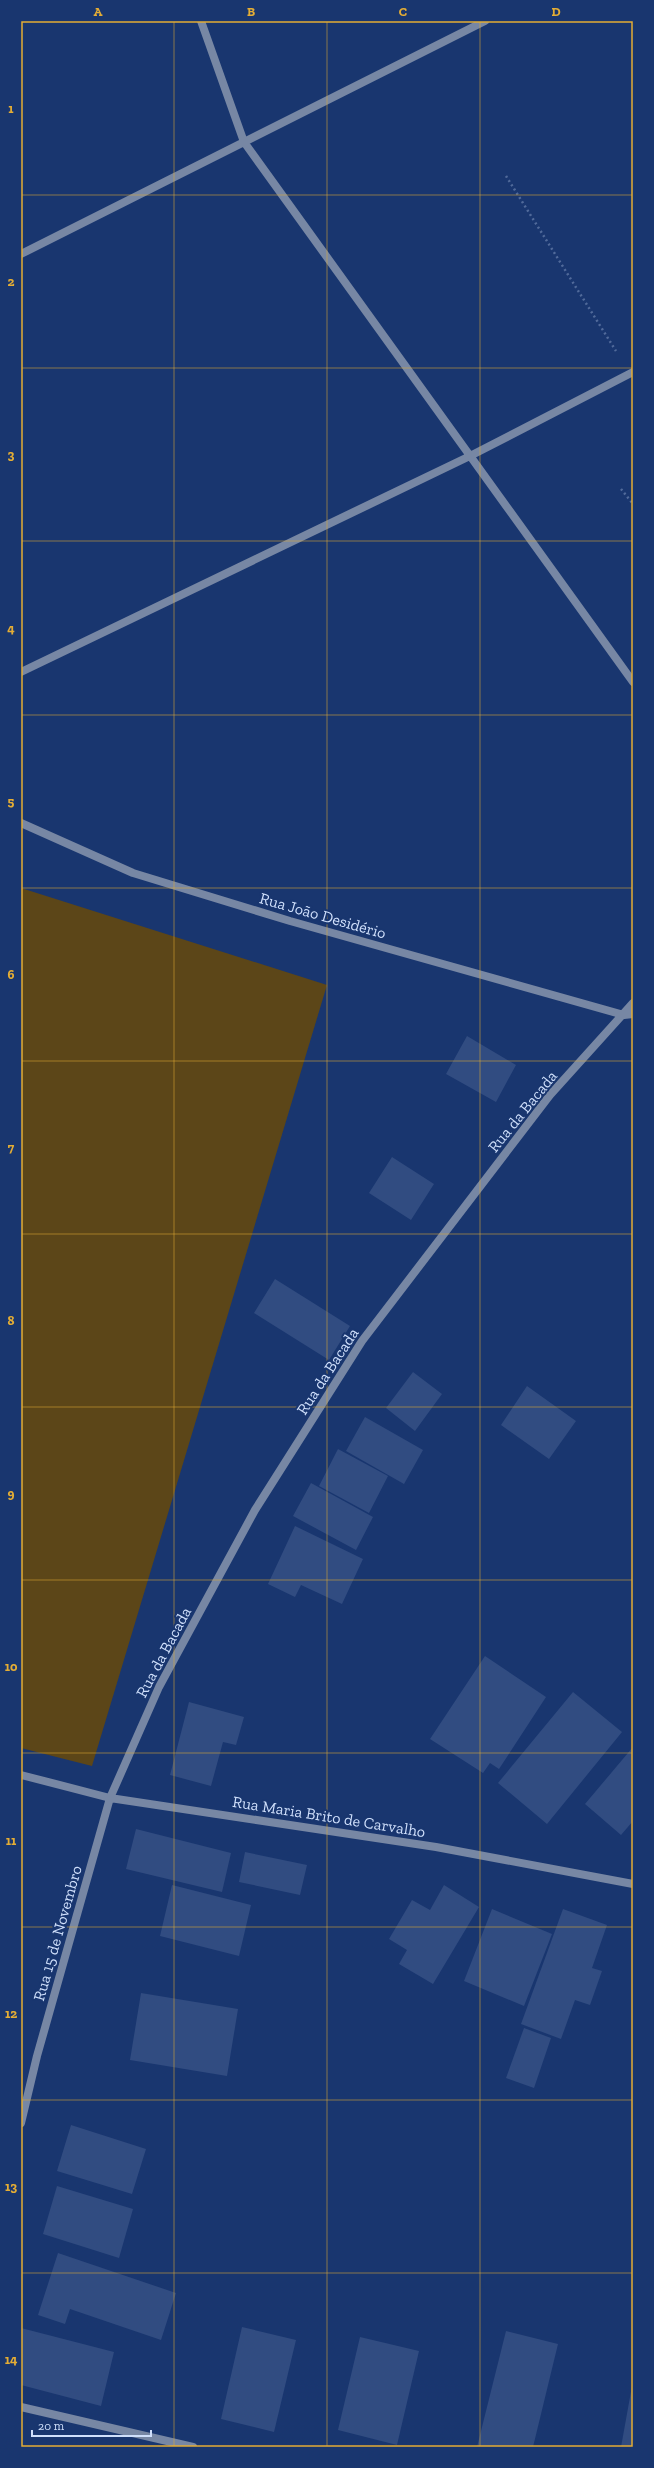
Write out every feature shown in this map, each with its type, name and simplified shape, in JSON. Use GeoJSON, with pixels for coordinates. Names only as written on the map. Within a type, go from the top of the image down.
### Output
{"type":"FeatureCollection","features":[{"type":"Feature","properties":{"kind":"street"},"geometry":{"type":"LineString","coordinates":[[201,21],[244,142],[633,682]]}},
{"type":"Feature","properties":{"kind":"street"},"geometry":{"type":"LineString","coordinates":[[21,254],[485,21]]}},
{"type":"Feature","properties":{"kind":"street"},"geometry":{"type":"LineString","coordinates":[[21,672],[470,456],[632,373]]}},
{"type":"Feature","properties":{"kind":"street","name":"Rua João Desidério"},"geometry":{"type":"LineString","coordinates":[[21,823],[140,875],[290,921],[624,1015]]}},
{"type":"Feature","properties":{"kind":"street","name":"Rua da Bacada"},"geometry":{"type":"LineString","coordinates":[[110,1798],[158,1687],[255,1510],[362,1341],[550,1095],[624,1015],[633,1003]]}},
{"type":"Feature","properties":{"kind":"street"},"geometry":{"type":"LineString","coordinates":[[624,1015],[633,1014]]}},
{"type":"Feature","properties":{"kind":"street","name":"Rua Maria Brito de Carvalho"},"geometry":{"type":"LineString","coordinates":[[21,1775],[110,1798],[436,1847],[633,1884]]}},
{"type":"Feature","properties":{"kind":"street","name":"Rua 15 de Novembro"},"geometry":{"type":"LineString","coordinates":[[21,2123],[37,2056],[110,1798]]}},
{"type":"Feature","properties":{"kind":"street"},"geometry":{"type":"LineString","coordinates":[[21,2407],[193,2447]]}},
{"type":"Feature","properties":{"kind":"path"},"geometry":{"type":"LineString","coordinates":[[506,176],[632,373]]}},
{"type":"Feature","properties":{"kind":"path"},"geometry":{"type":"LineString","coordinates":[[621,489],[633,504]]}},
{"type":"Feature","properties":{"kind":"shaded area"},"geometry":{"type":"Polygon","coordinates":[[[21,888],[327,985],[92,1766],[21,1748],[21,888]]]}},
{"type":"Feature","properties":{"kind":"building"},"geometry":{"type":"Polygon","coordinates":[[[467,1036],[516,1065],[496,1102],[446,1074],[467,1036]]]}},
{"type":"Feature","properties":{"kind":"building"},"geometry":{"type":"Polygon","coordinates":[[[392,1157],[434,1184],[411,1220],[369,1193],[392,1157]]]}},
{"type":"Feature","properties":{"kind":"building"},"geometry":{"type":"Polygon","coordinates":[[[275,1279],[350,1326],[329,1360],[254,1313],[275,1279]]]}},
{"type":"Feature","properties":{"kind":"building"},"geometry":{"type":"Polygon","coordinates":[[[413,1372],[442,1394],[415,1431],[386,1408],[413,1372]]]}},
{"type":"Feature","properties":{"kind":"building"},"geometry":{"type":"Polygon","coordinates":[[[527,1386],[576,1421],[549,1459],[501,1425],[527,1386]]]}},
{"type":"Feature","properties":{"kind":"building"},"geometry":{"type":"Polygon","coordinates":[[[365,1417],[423,1450],[404,1484],[346,1451],[365,1417]]]}},
{"type":"Feature","properties":{"kind":"building"},"geometry":{"type":"Polygon","coordinates":[[[338,1449],[388,1476],[369,1513],[319,1486],[338,1449]]]}},
{"type":"Feature","properties":{"kind":"building"},"geometry":{"type":"Polygon","coordinates":[[[311,1483],[373,1517],[356,1550],[293,1516],[311,1483]]]}},
{"type":"Feature","properties":{"kind":"building"},"geometry":{"type":"Polygon","coordinates":[[[295,1526],[363,1559],[342,1604],[301,1585],[295,1597],[268,1584],[295,1526]]]}},
{"type":"Feature","properties":{"kind":"building"},"geometry":{"type":"Polygon","coordinates":[[[485,1656],[546,1697],[499,1769],[490,1763],[483,1773],[430,1739],[485,1656]]]}},
{"type":"Feature","properties":{"kind":"building"},"geometry":{"type":"Polygon","coordinates":[[[573,1692],[622,1732],[547,1824],[498,1783],[573,1692]]]}},
{"type":"Feature","properties":{"kind":"building"},"geometry":{"type":"Polygon","coordinates":[[[189,1702],[244,1717],[236,1745],[223,1742],[211,1786],[170,1775],[189,1702]]]}},
{"type":"Feature","properties":{"kind":"building"},"geometry":{"type":"Polygon","coordinates":[[[633,1747],[633,1821],[621,1835],[585,1804],[633,1747]]]}},
{"type":"Feature","properties":{"kind":"building"},"geometry":{"type":"Polygon","coordinates":[[[136,1829],[231,1853],[222,1892],[126,1869],[136,1829]]]}},
{"type":"Feature","properties":{"kind":"building"},"geometry":{"type":"Polygon","coordinates":[[[245,1852],[307,1865],[300,1895],[239,1882],[245,1852]]]}},
{"type":"Feature","properties":{"kind":"building"},"geometry":{"type":"Polygon","coordinates":[[[172,1885],[251,1905],[239,1956],[160,1936],[172,1885]]]}},
{"type":"Feature","properties":{"kind":"building"},"geometry":{"type":"Polygon","coordinates":[[[444,1885],[479,1907],[433,1984],[399,1964],[407,1950],[389,1939],[412,1900],[430,1910],[444,1885]]]}},
{"type":"Feature","properties":{"kind":"building"},"geometry":{"type":"Polygon","coordinates":[[[492,1909],[552,1934],[524,2006],[464,1981],[492,1909]]]}},
{"type":"Feature","properties":{"kind":"building"},"geometry":{"type":"Polygon","coordinates":[[[563,1909],[607,1925],[592,1968],[602,1971],[590,2005],[575,2000],[561,2039],[521,2024],[563,1909]]]}},
{"type":"Feature","properties":{"kind":"building"},"geometry":{"type":"Polygon","coordinates":[[[141,1993],[238,2009],[227,2076],[130,2060],[141,1993]]]}},
{"type":"Feature","properties":{"kind":"building"},"geometry":{"type":"Polygon","coordinates":[[[524,2028],[551,2038],[534,2088],[506,2078],[524,2028]]]}},
{"type":"Feature","properties":{"kind":"building"},"geometry":{"type":"Polygon","coordinates":[[[71,2125],[146,2149],[132,2194],[57,2171],[71,2125]]]}},
{"type":"Feature","properties":{"kind":"building"},"geometry":{"type":"Polygon","coordinates":[[[57,2186],[133,2209],[119,2258],[43,2234],[57,2186]]]}},
{"type":"Feature","properties":{"kind":"building"},"geometry":{"type":"Polygon","coordinates":[[[58,2253],[176,2293],[161,2340],[70,2309],[65,2324],[38,2315],[58,2253]]]}},
{"type":"Feature","properties":{"kind":"building"},"geometry":{"type":"Polygon","coordinates":[[[242,2327],[296,2340],[274,2432],[221,2419],[242,2327]]]}},
{"type":"Feature","properties":{"kind":"building"},"geometry":{"type":"Polygon","coordinates":[[[21,2328],[114,2352],[101,2406],[21,2385],[21,2328]]]}},
{"type":"Feature","properties":{"kind":"building"},"geometry":{"type":"Polygon","coordinates":[[[506,2331],[558,2344],[533,2447],[477,2447],[506,2331]]]}},
{"type":"Feature","properties":{"kind":"building"},"geometry":{"type":"Polygon","coordinates":[[[360,2337],[419,2351],[397,2445],[338,2430],[360,2337]]]}},
{"type":"Feature","properties":{"kind":"building"},"geometry":{"type":"Polygon","coordinates":[[[632,2386],[633,2447],[621,2447],[632,2386]]]}}]}
